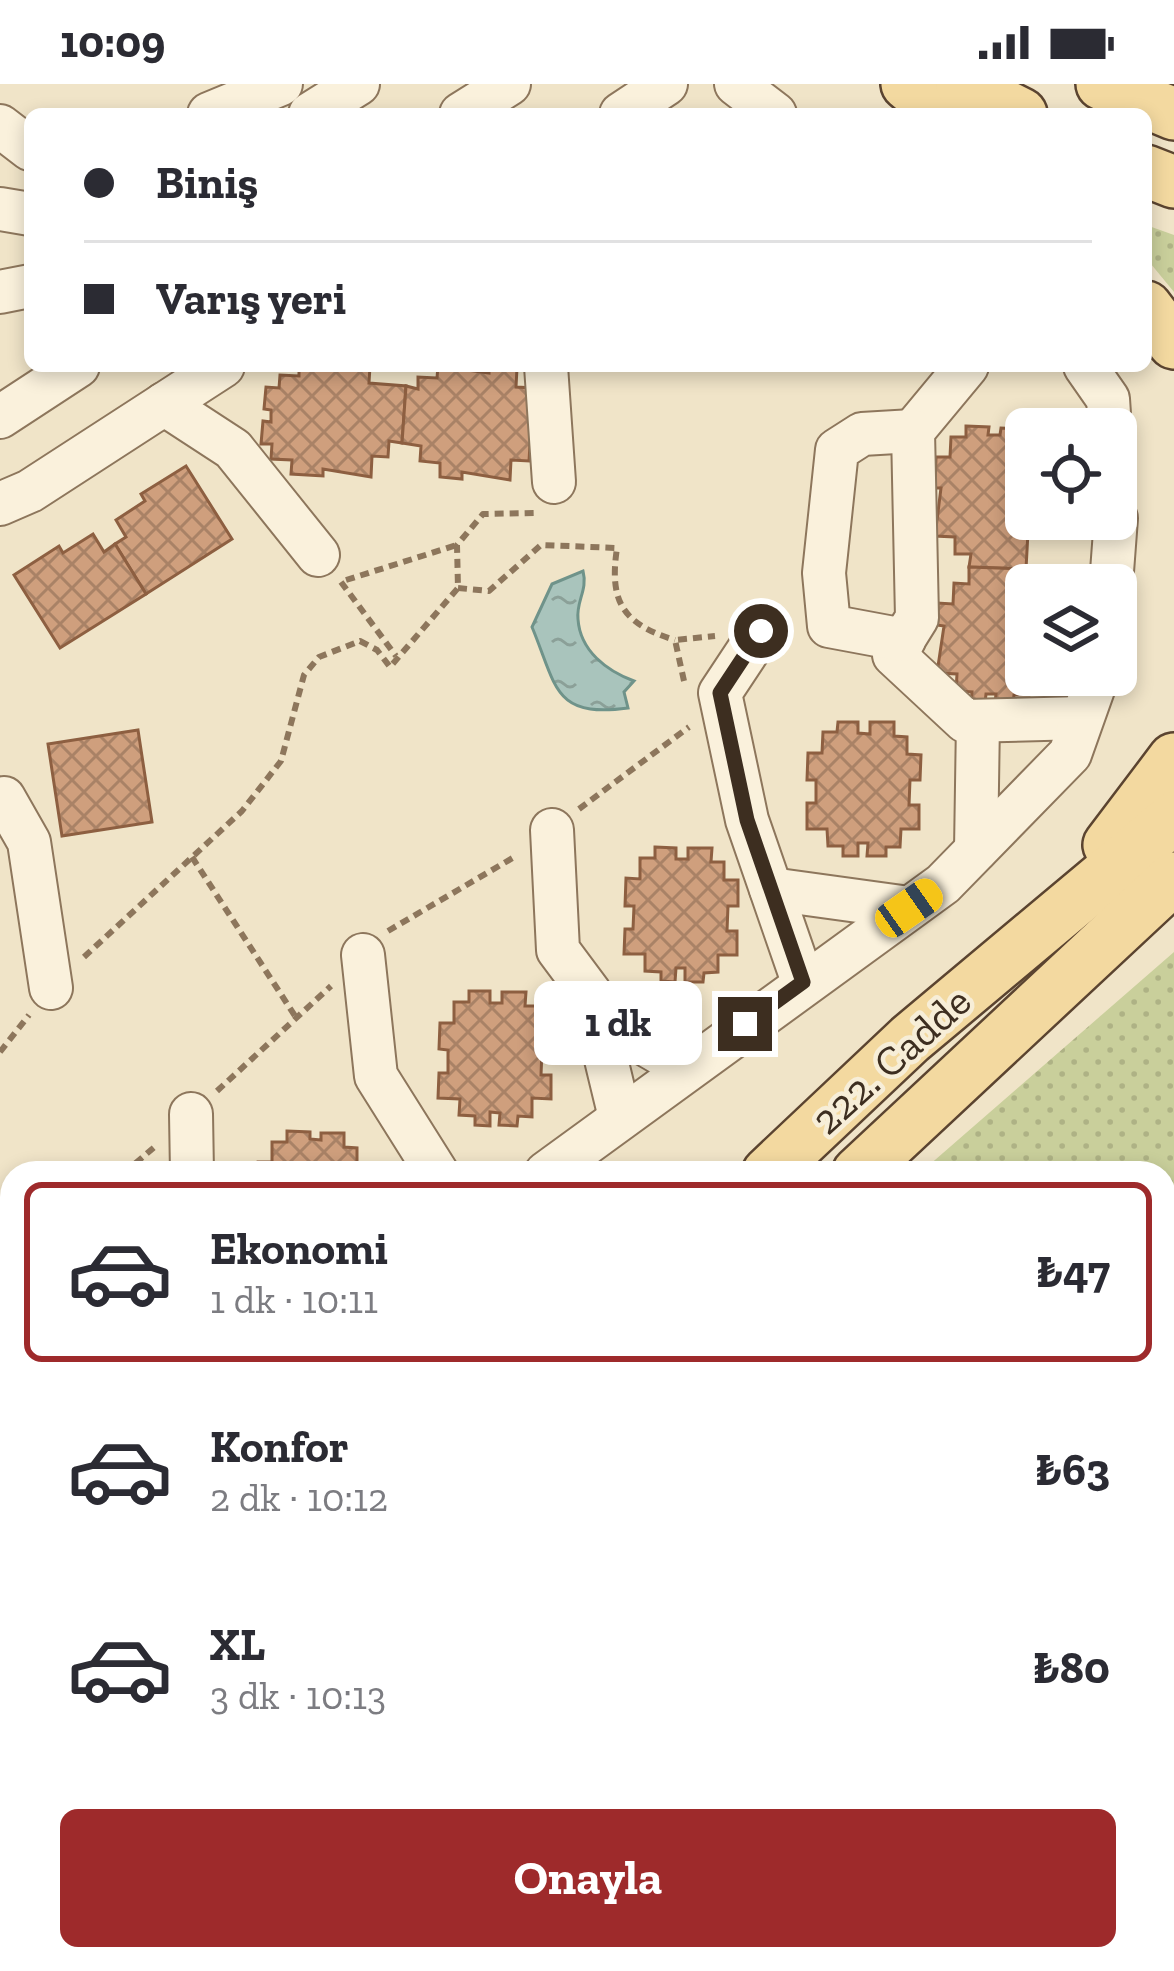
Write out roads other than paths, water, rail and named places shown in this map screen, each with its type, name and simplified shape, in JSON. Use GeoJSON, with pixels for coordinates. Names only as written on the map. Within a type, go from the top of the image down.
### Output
{"type":"FeatureCollection","features":[{"type":"Feature","properties":{"kind":"main road"},"geometry":{"type":"LineString","coordinates":[[907,84],[937,108]]}},
{"type":"Feature","properties":{"kind":"main road"},"geometry":{"type":"LineString","coordinates":[[962,84],[1009,108]]}},
{"type":"Feature","properties":{"kind":"main road"},"geometry":{"type":"LineString","coordinates":[[1102,84],[1174,114]]}},
{"type":"Feature","properties":{"kind":"main road"},"geometry":{"type":"LineString","coordinates":[[1152,316],[1174,343]]}},
{"type":"Feature","properties":{"kind":"main road"},"geometry":{"type":"LineString","coordinates":[[1016,948],[1132,818],[1174,759]]}},
{"type":"Feature","properties":{"kind":"main road"},"geometry":{"type":"LineString","coordinates":[[1016,948],[1174,818]]}},
{"type":"Feature","properties":{"kind":"main road"},"geometry":{"type":"LineString","coordinates":[[1002,1043],[1174,878]]}},
{"type":"Feature","properties":{"kind":"main road"},"geometry":{"type":"LineString","coordinates":[[1002,1043],[1174,904]]}},
{"type":"Feature","properties":{"kind":"main road","name":"222. Cadde"},"geometry":{"type":"LineString","coordinates":[[781,1161],[910,1039],[1016,948]]}},
{"type":"Feature","properties":{"kind":"main road","name":"222. Cadde"},"geometry":{"type":"LineString","coordinates":[[871,1161],[1002,1043]]}},
{"type":"Feature","properties":{"kind":"street"},"geometry":{"type":"LineString","coordinates":[[223,108],[281,84]]}},
{"type":"Feature","properties":{"kind":"street"},"geometry":{"type":"LineString","coordinates":[[320,108],[358,84]]}},
{"type":"Feature","properties":{"kind":"street"},"geometry":{"type":"LineString","coordinates":[[471,108],[509,84]]}},
{"type":"Feature","properties":{"kind":"street"},"geometry":{"type":"LineString","coordinates":[[630,108],[666,84]]}},
{"type":"Feature","properties":{"kind":"street"},"geometry":{"type":"LineString","coordinates":[[736,84],[767,108]]}},
{"type":"Feature","properties":{"kind":"street"},"geometry":{"type":"LineString","coordinates":[[0,417],[69,372]]}},
{"type":"Feature","properties":{"kind":"street"},"geometry":{"type":"LineString","coordinates":[[0,503],[30,491],[214,372]]}},
{"type":"Feature","properties":{"kind":"street"},"geometry":{"type":"LineString","coordinates":[[546,372],[554,482]]}},
{"type":"Feature","properties":{"kind":"street"},"geometry":{"type":"LineString","coordinates":[[962,372],[913,431],[916,619],[894,655],[964,721],[1082,718]]}},
{"type":"Feature","properties":{"kind":"street"},"geometry":{"type":"LineString","coordinates":[[1089,372],[1108,399],[1109,408]]}},
{"type":"Feature","properties":{"kind":"street"},"geometry":{"type":"LineString","coordinates":[[164,404],[233,449],[330,568]]}},
{"type":"Feature","properties":{"kind":"street"},"geometry":{"type":"LineString","coordinates":[[904,640],[829,626],[823,599],[837,450],[862,434],[913,431]]}},
{"type":"Feature","properties":{"kind":"street"},"geometry":{"type":"LineString","coordinates":[[761,631],[720,693],[747,820],[803,982]]}},
{"type":"Feature","properties":{"kind":"street"},"geometry":{"type":"LineString","coordinates":[[562,1161],[909,908],[976,850],[1070,754],[1090,696]]}},
{"type":"Feature","properties":{"kind":"street"},"geometry":{"type":"LineString","coordinates":[[976,850],[978,721]]}},
{"type":"Feature","properties":{"kind":"street"},"geometry":{"type":"LineString","coordinates":[[1,789],[29,842],[51,988]]}},
{"type":"Feature","properties":{"kind":"street"},"geometry":{"type":"LineString","coordinates":[[537,841],[558,950],[590,993],[620,1118]]}},
{"type":"Feature","properties":{"kind":"street"},"geometry":{"type":"LineString","coordinates":[[771,890],[909,908]]}},
{"type":"Feature","properties":{"kind":"street"},"geometry":{"type":"LineString","coordinates":[[363,955],[376,1076],[429,1161]]}},
{"type":"Feature","properties":{"kind":"street"},"geometry":{"type":"LineString","coordinates":[[595,1015],[686,1068]]}},
{"type":"Feature","properties":{"kind":"street"},"geometry":{"type":"LineString","coordinates":[[191,1114],[192,1161]]}},
{"type":"Feature","properties":{"kind":"water"},"geometry":{"type":"Polygon","coordinates":[[[583,571],[580,630],[597,658],[634,681],[624,692],[628,708],[603,710],[571,703],[554,682],[532,627],[552,584],[583,571]]]}}]}
